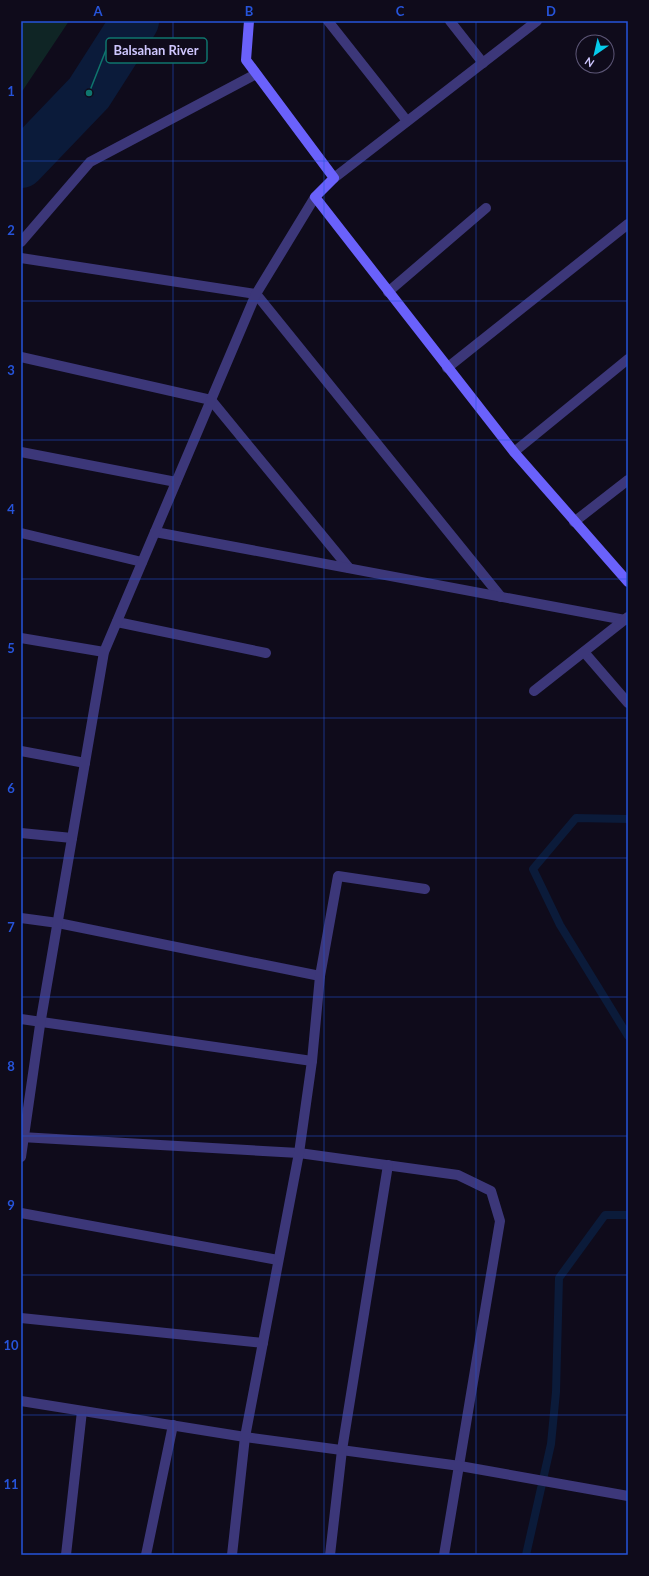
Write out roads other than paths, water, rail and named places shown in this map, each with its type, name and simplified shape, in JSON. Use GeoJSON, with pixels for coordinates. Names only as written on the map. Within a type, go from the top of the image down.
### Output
{"type":"FeatureCollection","features":[{"type":"Feature","properties":{"kind":"street"},"geometry":{"type":"LineString","coordinates":[[250,21],[246,60],[334,178]]}},
{"type":"Feature","properties":{"kind":"street"},"geometry":{"type":"LineString","coordinates":[[328,21],[407,121]]}},
{"type":"Feature","properties":{"kind":"street"},"geometry":{"type":"LineString","coordinates":[[450,21],[483,63]]}},
{"type":"Feature","properties":{"kind":"street"},"geometry":{"type":"LineString","coordinates":[[21,1157],[22,1137],[41,1021],[104,652],[256,294],[315,197],[334,178],[537,21]]}},
{"type":"Feature","properties":{"kind":"street"},"geometry":{"type":"LineString","coordinates":[[21,242],[90,162],[256,74]]}},
{"type":"Feature","properties":{"kind":"street"},"geometry":{"type":"LineString","coordinates":[[315,197],[514,452],[628,582]]}},
{"type":"Feature","properties":{"kind":"street"},"geometry":{"type":"LineString","coordinates":[[388,292],[486,208]]}},
{"type":"Feature","properties":{"kind":"street"},"geometry":{"type":"LineString","coordinates":[[447,368],[628,224]]}},
{"type":"Feature","properties":{"kind":"street"},"geometry":{"type":"LineString","coordinates":[[21,258],[256,294],[501,597]]}},
{"type":"Feature","properties":{"kind":"street"},"geometry":{"type":"LineString","coordinates":[[21,357],[211,400],[349,568]]}},
{"type":"Feature","properties":{"kind":"street"},"geometry":{"type":"LineString","coordinates":[[514,452],[628,359]]}},
{"type":"Feature","properties":{"kind":"street"},"geometry":{"type":"LineString","coordinates":[[21,452],[176,482]]}},
{"type":"Feature","properties":{"kind":"street"},"geometry":{"type":"LineString","coordinates":[[574,522],[628,480]]}},
{"type":"Feature","properties":{"kind":"street"},"geometry":{"type":"LineString","coordinates":[[155,532],[626,619]]}},
{"type":"Feature","properties":{"kind":"street"},"geometry":{"type":"LineString","coordinates":[[21,533],[142,562]]}},
{"type":"Feature","properties":{"kind":"street"},"geometry":{"type":"LineString","coordinates":[[534,691],[626,619]]}},
{"type":"Feature","properties":{"kind":"street"},"geometry":{"type":"LineString","coordinates":[[117,622],[266,653]]}},
{"type":"Feature","properties":{"kind":"street"},"geometry":{"type":"LineString","coordinates":[[21,638],[104,652]]}},
{"type":"Feature","properties":{"kind":"street"},"geometry":{"type":"LineString","coordinates":[[584,652],[628,703]]}},
{"type":"Feature","properties":{"kind":"street"},"geometry":{"type":"LineString","coordinates":[[21,751],[85,763]]}},
{"type":"Feature","properties":{"kind":"street"},"geometry":{"type":"LineString","coordinates":[[21,833],[72,838]]}},
{"type":"Feature","properties":{"kind":"street"},"geometry":{"type":"LineString","coordinates":[[232,1555],[245,1437],[298,1153],[312,1061],[320,976],[338,876],[425,889]]}},
{"type":"Feature","properties":{"kind":"street"},"geometry":{"type":"LineString","coordinates":[[21,918],[58,923],[320,976]]}},
{"type":"Feature","properties":{"kind":"street"},"geometry":{"type":"LineString","coordinates":[[21,1019],[312,1061]]}},
{"type":"Feature","properties":{"kind":"street"},"geometry":{"type":"LineString","coordinates":[[22,1137],[298,1153],[458,1175],[491,1191],[500,1221],[444,1555]]}},
{"type":"Feature","properties":{"kind":"street"},"geometry":{"type":"LineString","coordinates":[[330,1555],[342,1450],[388,1165]]}},
{"type":"Feature","properties":{"kind":"street"},"geometry":{"type":"LineString","coordinates":[[21,1213],[278,1260]]}},
{"type":"Feature","properties":{"kind":"street"},"geometry":{"type":"LineString","coordinates":[[21,1318],[263,1343]]}},
{"type":"Feature","properties":{"kind":"street"},"geometry":{"type":"LineString","coordinates":[[21,1401],[245,1437],[460,1466],[628,1496]]}},
{"type":"Feature","properties":{"kind":"street"},"geometry":{"type":"LineString","coordinates":[[66,1555],[82,1411]]}},
{"type":"Feature","properties":{"kind":"street"},"geometry":{"type":"LineString","coordinates":[[146,1555],[173,1426]]}},
{"type":"Feature","properties":{"kind":"waterway"},"geometry":{"type":"LineString","coordinates":[[21,164],[89,93],[135,21]]}},
{"type":"Feature","properties":{"kind":"waterway"},"geometry":{"type":"LineString","coordinates":[[628,819],[576,818],[533,869],[560,925],[628,1036]]}},
{"type":"Feature","properties":{"kind":"waterway"},"geometry":{"type":"LineString","coordinates":[[526,1555],[551,1444],[556,1392],[559,1278],[605,1215],[628,1215]]}},
{"type":"Feature","properties":{"kind":"place","name":"Balsahan River"},"geometry":{"type":"Point","coordinates":[89,93]}}]}
